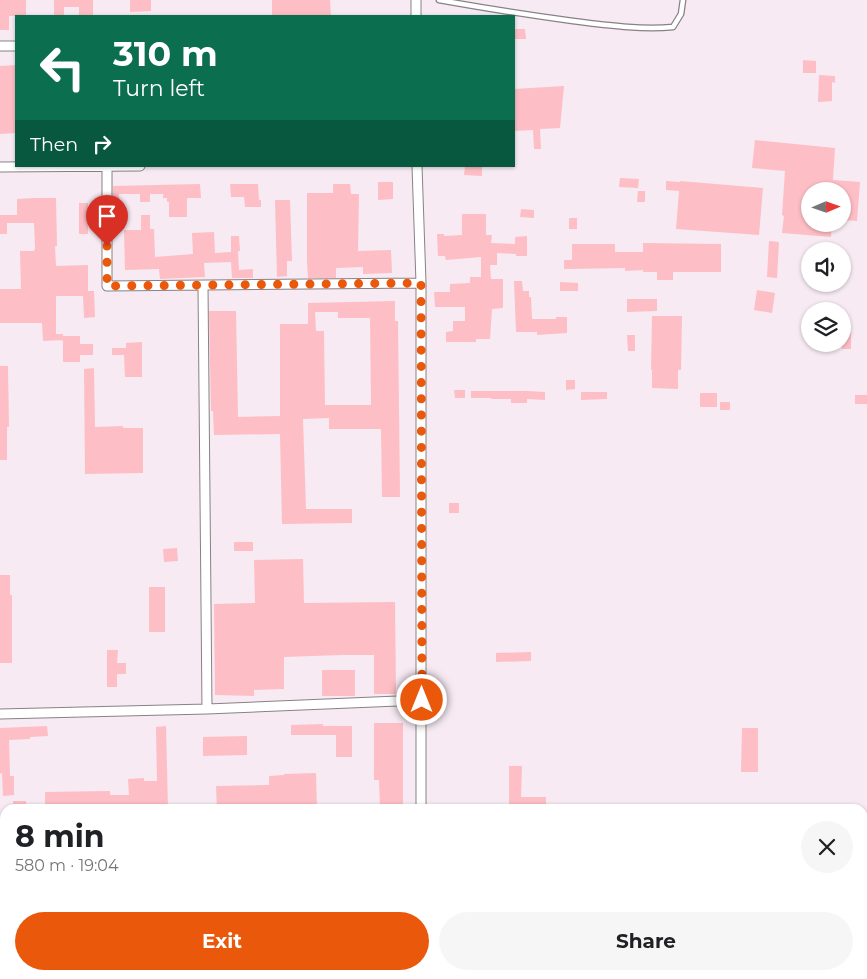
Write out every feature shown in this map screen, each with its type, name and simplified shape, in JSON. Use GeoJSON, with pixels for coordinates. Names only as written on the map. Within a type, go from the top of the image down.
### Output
{"type":"FeatureCollection","features":[{"type":"Feature","properties":{"kind":"street"},"geometry":{"type":"LineString","coordinates":[[416,0],[416,15]]}},
{"type":"Feature","properties":{"kind":"street"},"geometry":{"type":"LineString","coordinates":[[0,46],[15,46]]}},
{"type":"Feature","properties":{"kind":"street"},"geometry":{"type":"LineString","coordinates":[[0,167],[15,167]]}},
{"type":"Feature","properties":{"kind":"street"},"geometry":{"type":"LineString","coordinates":[[106,167],[107,286],[421,283]]}},
{"type":"Feature","properties":{"kind":"street"},"geometry":{"type":"LineString","coordinates":[[417,167],[421,283],[421,804]]}},
{"type":"Feature","properties":{"kind":"street"},"geometry":{"type":"LineString","coordinates":[[203,286],[207,709]]}},
{"type":"Feature","properties":{"kind":"street"},"geometry":{"type":"LineString","coordinates":[[0,714],[207,709],[422,700]]}},
{"type":"Feature","properties":{"kind":"lane"},"geometry":{"type":"LineString","coordinates":[[439,0],[536,16],[654,29],[673,27],[681,14],[683,0]]}},
{"type":"Feature","properties":{"kind":"shaded area"},"geometry":{"type":"Polygon","coordinates":[[[0,0],[867,0],[867,804],[0,804],[0,0]]]}},
{"type":"Feature","properties":{"kind":"building"},"geometry":{"type":"Polygon","coordinates":[[[0,0],[26,0],[26,15],[9,16],[9,30],[0,30],[0,0]]]}},
{"type":"Feature","properties":{"kind":"building"},"geometry":{"type":"Polygon","coordinates":[[[54,0],[93,0],[93,15],[79,15],[79,7],[64,7],[64,15],[54,15],[54,0]]]}},
{"type":"Feature","properties":{"kind":"building"},"geometry":{"type":"Polygon","coordinates":[[[130,0],[151,0],[151,11],[130,12],[130,0]]]}},
{"type":"Feature","properties":{"kind":"building"},"geometry":{"type":"Polygon","coordinates":[[[272,0],[330,0],[331,15],[272,15],[272,0]]]}},
{"type":"Feature","properties":{"kind":"building"},"geometry":{"type":"Polygon","coordinates":[[[515,29],[525,29],[526,39],[515,39],[515,29]]]}},
{"type":"Feature","properties":{"kind":"building"},"geometry":{"type":"Polygon","coordinates":[[[803,60],[816,61],[816,73],[803,73],[803,60]]]}},
{"type":"Feature","properties":{"kind":"building"},"geometry":{"type":"Polygon","coordinates":[[[15,65],[15,133],[0,134],[0,66],[15,65]]]}},
{"type":"Feature","properties":{"kind":"building"},"geometry":{"type":"Polygon","coordinates":[[[819,75],[835,76],[835,83],[832,82],[832,101],[818,102],[819,75]]]}},
{"type":"Feature","properties":{"kind":"building"},"geometry":{"type":"Polygon","coordinates":[[[564,86],[560,128],[540,129],[541,149],[534,149],[533,130],[515,131],[515,89],[564,86]]]}},
{"type":"Feature","properties":{"kind":"building"},"geometry":{"type":"Polygon","coordinates":[[[755,140],[835,148],[833,180],[860,182],[857,221],[851,221],[851,182],[801,182],[801,232],[831,232],[831,237],[782,233],[785,171],[752,168],[755,140]]]}},
{"type":"Feature","properties":{"kind":"building"},"geometry":{"type":"Polygon","coordinates":[[[465,167],[482,167],[482,176],[464,175],[465,167]]]}},
{"type":"Feature","properties":{"kind":"building"},"geometry":{"type":"Polygon","coordinates":[[[620,178],[639,179],[638,188],[619,187],[620,178]]]}},
{"type":"Feature","properties":{"kind":"building"},"geometry":{"type":"Polygon","coordinates":[[[666,181],[763,188],[759,235],[676,229],[679,191],[666,190],[666,181]]]}},
{"type":"Feature","properties":{"kind":"building"},"geometry":{"type":"Polygon","coordinates":[[[378,182],[393,182],[393,199],[378,200],[378,182]]]}},
{"type":"Feature","properties":{"kind":"building"},"geometry":{"type":"Polygon","coordinates":[[[200,184],[201,198],[187,198],[187,217],[169,217],[169,202],[167,202],[167,198],[163,198],[163,194],[150,194],[150,202],[140,202],[140,194],[119,194],[119,202],[113,202],[113,186],[200,184]]]}},
{"type":"Feature","properties":{"kind":"building"},"geometry":{"type":"Polygon","coordinates":[[[230,184],[258,184],[261,207],[245,207],[244,197],[231,197],[230,184]]]}},
{"type":"Feature","properties":{"kind":"building"},"geometry":{"type":"Polygon","coordinates":[[[333,184],[350,184],[351,194],[359,194],[358,251],[391,250],[392,273],[363,274],[363,267],[336,268],[336,278],[308,278],[307,193],[333,193],[333,184]]]}},
{"type":"Feature","properties":{"kind":"building"},"geometry":{"type":"Polygon","coordinates":[[[638,191],[645,191],[645,202],[637,202],[638,191]]]}},
{"type":"Feature","properties":{"kind":"building"},"geometry":{"type":"Polygon","coordinates":[[[56,198],[56,266],[88,265],[88,291],[94,291],[95,317],[84,318],[83,296],[56,296],[56,334],[63,334],[63,340],[43,341],[42,323],[0,323],[0,289],[21,289],[20,251],[34,251],[35,248],[34,223],[7,223],[7,234],[0,234],[0,215],[17,215],[17,199],[56,198]]]}},
{"type":"Feature","properties":{"kind":"building"},"geometry":{"type":"Polygon","coordinates":[[[275,200],[290,200],[292,261],[287,261],[287,276],[277,277],[275,200]]]}},
{"type":"Feature","properties":{"kind":"building"},"geometry":{"type":"Polygon","coordinates":[[[79,203],[88,203],[88,234],[79,234],[79,203]]]}},
{"type":"Feature","properties":{"kind":"building"},"geometry":{"type":"Polygon","coordinates":[[[521,209],[534,210],[534,218],[520,217],[521,209]]]}},
{"type":"Feature","properties":{"kind":"building"},"geometry":{"type":"Polygon","coordinates":[[[462,214],[486,214],[486,235],[492,235],[491,243],[515,244],[515,237],[527,236],[527,256],[497,253],[497,265],[490,265],[491,279],[503,279],[503,308],[492,309],[490,339],[476,339],[476,342],[446,342],[446,332],[453,331],[453,321],[465,321],[465,307],[435,307],[434,292],[450,292],[450,284],[470,283],[470,277],[481,277],[481,257],[446,260],[445,256],[438,256],[437,234],[444,234],[444,236],[462,235],[462,214]]]}},
{"type":"Feature","properties":{"kind":"building"},"geometry":{"type":"Polygon","coordinates":[[[141,215],[150,215],[150,229],[154,229],[155,257],[193,254],[192,233],[214,232],[215,253],[231,252],[231,236],[239,236],[239,270],[253,269],[253,278],[232,278],[231,262],[204,263],[205,277],[160,279],[159,269],[125,270],[124,230],[141,230],[141,215]]]}},
{"type":"Feature","properties":{"kind":"building"},"geometry":{"type":"Polygon","coordinates":[[[113,216],[124,216],[124,228],[113,228],[113,216]]]}},
{"type":"Feature","properties":{"kind":"building"},"geometry":{"type":"Polygon","coordinates":[[[569,218],[577,218],[577,229],[569,229],[569,218]]]}},
{"type":"Feature","properties":{"kind":"building"},"geometry":{"type":"Polygon","coordinates":[[[769,241],[779,242],[777,278],[767,277],[769,241]]]}},
{"type":"Feature","properties":{"kind":"building"},"geometry":{"type":"Polygon","coordinates":[[[643,243],[721,244],[721,272],[673,272],[673,280],[657,280],[657,272],[643,272],[643,270],[625,271],[625,268],[564,269],[564,260],[572,260],[572,244],[615,244],[615,252],[643,252],[643,243]]]}},
{"type":"Feature","properties":{"kind":"building"},"geometry":{"type":"Polygon","coordinates":[[[514,281],[522,281],[523,291],[529,291],[532,319],[567,317],[567,333],[537,335],[537,332],[516,332],[514,281]]]}},
{"type":"Feature","properties":{"kind":"building"},"geometry":{"type":"Polygon","coordinates":[[[560,282],[578,283],[578,291],[560,291],[560,282]]]}},
{"type":"Feature","properties":{"kind":"building"},"geometry":{"type":"Polygon","coordinates":[[[757,290],[775,293],[772,313],[754,310],[757,290]]]}},
{"type":"Feature","properties":{"kind":"building"},"geometry":{"type":"Polygon","coordinates":[[[627,299],[657,299],[657,311],[627,312],[627,299]]]}},
{"type":"Feature","properties":{"kind":"building"},"geometry":{"type":"Polygon","coordinates":[[[395,301],[395,321],[398,321],[400,497],[382,497],[381,429],[329,429],[329,418],[303,419],[306,509],[352,509],[352,523],[282,524],[280,434],[214,435],[213,411],[211,411],[209,311],[236,311],[238,417],[280,416],[280,324],[308,324],[308,303],[395,301]],[[315,312],[316,331],[324,331],[325,405],[371,405],[370,318],[338,318],[338,312],[315,312]]]}},
{"type":"Feature","properties":{"kind":"building"},"geometry":{"type":"Polygon","coordinates":[[[652,316],[682,316],[681,370],[678,370],[678,389],[652,388],[652,316]]]}},
{"type":"Feature","properties":{"kind":"building"},"geometry":{"type":"Polygon","coordinates":[[[627,335],[635,335],[635,351],[628,351],[627,335]]]}},
{"type":"Feature","properties":{"kind":"building"},"geometry":{"type":"Polygon","coordinates":[[[63,336],[80,336],[80,344],[93,344],[93,355],[80,355],[80,362],[63,362],[63,336]]]}},
{"type":"Feature","properties":{"kind":"building"},"geometry":{"type":"Polygon","coordinates":[[[142,342],[142,377],[125,377],[124,355],[112,355],[112,348],[126,348],[126,343],[142,342]]]}},
{"type":"Feature","properties":{"kind":"building"},"geometry":{"type":"Polygon","coordinates":[[[0,366],[8,366],[9,427],[7,427],[7,460],[0,460],[0,366]]]}},
{"type":"Feature","properties":{"kind":"building"},"geometry":{"type":"Polygon","coordinates":[[[94,368],[95,427],[123,426],[123,428],[143,428],[143,473],[85,474],[84,369],[94,368]]]}},
{"type":"Feature","properties":{"kind":"building"},"geometry":{"type":"Polygon","coordinates":[[[566,380],[575,380],[575,389],[566,390],[566,380]]]}},
{"type":"Feature","properties":{"kind":"building"},"geometry":{"type":"Polygon","coordinates":[[[454,390],[465,390],[465,398],[455,398],[454,390]]]}},
{"type":"Feature","properties":{"kind":"building"},"geometry":{"type":"Polygon","coordinates":[[[471,391],[545,392],[545,400],[527,399],[527,403],[511,403],[511,399],[471,398],[471,391]]]}},
{"type":"Feature","properties":{"kind":"building"},"geometry":{"type":"Polygon","coordinates":[[[581,392],[607,392],[607,399],[581,400],[581,392]]]}},
{"type":"Feature","properties":{"kind":"building"},"geometry":{"type":"Polygon","coordinates":[[[700,393],[717,393],[717,407],[700,407],[700,393]]]}},
{"type":"Feature","properties":{"kind":"building"},"geometry":{"type":"Polygon","coordinates":[[[855,395],[867,395],[867,404],[855,404],[855,395]]]}},
{"type":"Feature","properties":{"kind":"building"},"geometry":{"type":"Polygon","coordinates":[[[720,402],[730,402],[730,410],[720,410],[720,402]]]}},
{"type":"Feature","properties":{"kind":"building"},"geometry":{"type":"Polygon","coordinates":[[[449,503],[459,503],[459,513],[449,513],[449,503]]]}},
{"type":"Feature","properties":{"kind":"building"},"geometry":{"type":"Polygon","coordinates":[[[234,542],[253,542],[253,551],[234,551],[234,542]]]}},
{"type":"Feature","properties":{"kind":"building"},"geometry":{"type":"Polygon","coordinates":[[[177,548],[178,561],[164,562],[163,549],[177,548]]]}},
{"type":"Feature","properties":{"kind":"building"},"geometry":{"type":"Polygon","coordinates":[[[303,559],[304,603],[395,602],[396,694],[374,694],[374,655],[342,655],[284,657],[284,689],[254,690],[254,696],[215,695],[214,604],[255,603],[254,560],[303,559]]]}},
{"type":"Feature","properties":{"kind":"building"},"geometry":{"type":"Polygon","coordinates":[[[0,575],[10,575],[10,595],[12,595],[12,663],[0,663],[0,575]]]}},
{"type":"Feature","properties":{"kind":"building"},"geometry":{"type":"Polygon","coordinates":[[[149,587],[165,587],[165,632],[149,632],[149,587]]]}},
{"type":"Feature","properties":{"kind":"building"},"geometry":{"type":"Polygon","coordinates":[[[107,650],[118,650],[117,663],[126,663],[126,674],[117,674],[117,687],[107,687],[107,650]]]}},
{"type":"Feature","properties":{"kind":"building"},"geometry":{"type":"Polygon","coordinates":[[[531,652],[531,661],[496,662],[496,653],[531,652]]]}},
{"type":"Feature","properties":{"kind":"building"},"geometry":{"type":"Polygon","coordinates":[[[322,670],[355,670],[355,696],[322,696],[322,670]]]}},
{"type":"Feature","properties":{"kind":"building"},"geometry":{"type":"Polygon","coordinates":[[[374,723],[403,723],[403,804],[380,804],[379,780],[374,780],[374,723]]]}},
{"type":"Feature","properties":{"kind":"building"},"geometry":{"type":"Polygon","coordinates":[[[323,724],[323,726],[352,726],[352,757],[336,757],[336,735],[291,735],[291,725],[323,724]]]}},
{"type":"Feature","properties":{"kind":"building"},"geometry":{"type":"Polygon","coordinates":[[[47,726],[48,736],[9,740],[10,776],[14,776],[14,795],[3,796],[2,773],[0,774],[0,728],[47,726]]]}},
{"type":"Feature","properties":{"kind":"building"},"geometry":{"type":"Polygon","coordinates":[[[166,726],[168,804],[45,804],[45,792],[110,791],[110,795],[129,795],[128,779],[144,778],[144,781],[157,781],[156,727],[166,726]]]}},
{"type":"Feature","properties":{"kind":"building"},"geometry":{"type":"Polygon","coordinates":[[[742,728],[758,728],[758,772],[741,772],[742,728]]]}},
{"type":"Feature","properties":{"kind":"building"},"geometry":{"type":"Polygon","coordinates":[[[247,736],[247,755],[203,756],[203,737],[247,736]]]}},
{"type":"Feature","properties":{"kind":"building"},"geometry":{"type":"Polygon","coordinates":[[[509,766],[522,766],[521,797],[546,797],[546,804],[509,804],[509,766]]]}},
{"type":"Feature","properties":{"kind":"building"},"geometry":{"type":"Polygon","coordinates":[[[316,773],[317,804],[217,804],[216,786],[269,785],[269,776],[316,773]]]}},
{"type":"Feature","properties":{"kind":"building"},"geometry":{"type":"Polygon","coordinates":[[[13,801],[26,801],[26,804],[13,804],[13,801]]]}},
{"type":"Feature","properties":{"kind":"route"},"geometry":{"type":"LineString","coordinates":[[107,246],[107,286],[421,283],[422,700]]}}]}
